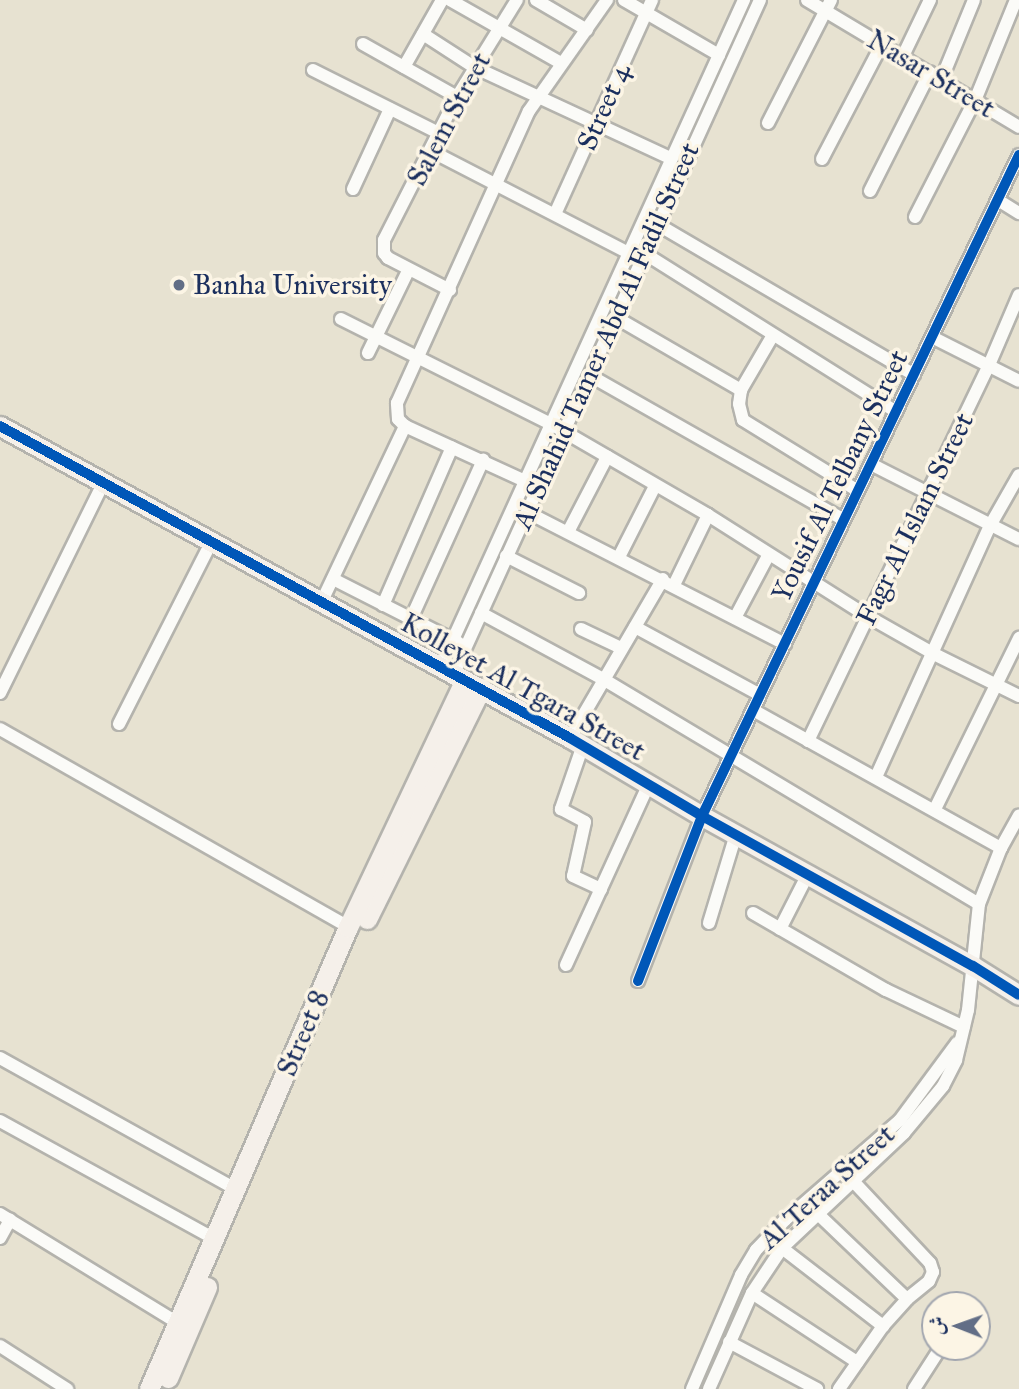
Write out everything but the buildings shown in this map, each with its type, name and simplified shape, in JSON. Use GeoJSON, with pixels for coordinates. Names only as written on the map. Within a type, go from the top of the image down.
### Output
{"type":"FeatureCollection","features":[{"type":"Feature","properties":{"kind":"street"},"geometry":{"type":"LineString","coordinates":[[404,67],[442,0]]}},
{"type":"Feature","properties":{"kind":"street"},"geometry":{"type":"LineString","coordinates":[[450,0],[561,62]]}},
{"type":"Feature","properties":{"kind":"street","name":"Salem Street"},"geometry":{"type":"LineString","coordinates":[[409,270],[388,258],[383,246],[384,240],[441,134],[457,97],[517,0]]}},
{"type":"Feature","properties":{"kind":"street"},"geometry":{"type":"LineString","coordinates":[[536,0],[587,30]]}},
{"type":"Feature","properties":{"kind":"street"},"geometry":{"type":"LineString","coordinates":[[525,481],[405,426],[398,419],[397,403],[450,290],[494,184],[537,97],[607,0]]}},
{"type":"Feature","properties":{"kind":"street"},"geometry":{"type":"LineString","coordinates":[[624,0],[649,6],[719,55]]}},
{"type":"Feature","properties":{"kind":"street","name":"Al Shahid Tamer Abd Al Fadil Street"},"geometry":{"type":"LineString","coordinates":[[460,677],[453,639],[744,0]]}},
{"type":"Feature","properties":{"kind":"street","name":"Al Shahid Tamer Abd Al Fadil Street"},"geometry":{"type":"LineString","coordinates":[[460,677],[466,646],[760,0]]}},
{"type":"Feature","properties":{"kind":"street","name":"Nasar Street"},"geometry":{"type":"LineString","coordinates":[[807,0],[829,6],[882,44],[1019,127]]}},
{"type":"Feature","properties":{"kind":"street"},"geometry":{"type":"LineString","coordinates":[[904,56],[930,0]]}},
{"type":"Feature","properties":{"kind":"street"},"geometry":{"type":"LineString","coordinates":[[870,191],[936,75],[974,0]]}},
{"type":"Feature","properties":{"kind":"street"},"geometry":{"type":"LineString","coordinates":[[915,217],[976,99],[1016,0]]}},
{"type":"Feature","properties":{"kind":"street","name":"Street 4"},"geometry":{"type":"LineString","coordinates":[[555,214],[649,6]]}},
{"type":"Feature","properties":{"kind":"street"},"geometry":{"type":"LineString","coordinates":[[768,123],[829,6]]}},
{"type":"Feature","properties":{"kind":"street"},"geometry":{"type":"LineString","coordinates":[[423,34],[474,67],[672,159]]}},
{"type":"Feature","properties":{"kind":"street"},"geometry":{"type":"LineString","coordinates":[[363,44],[457,97]]}},
{"type":"Feature","properties":{"kind":"street"},"geometry":{"type":"LineString","coordinates":[[822,159],[882,44]]}},
{"type":"Feature","properties":{"kind":"street"},"geometry":{"type":"LineString","coordinates":[[313,70],[441,134]]}},
{"type":"Feature","properties":{"kind":"street"},"geometry":{"type":"LineString","coordinates":[[353,189],[390,108]]}},
{"type":"Feature","properties":{"kind":"street"},"geometry":{"type":"LineString","coordinates":[[431,151],[629,253]]}},
{"type":"Feature","properties":{"kind":"street","name":"Yousif Al Telbany Street"},"geometry":{"type":"LineString","coordinates":[[638,981],[702,816],[1019,155]]}},
{"type":"Feature","properties":{"kind":"street"},"geometry":{"type":"LineString","coordinates":[[998,200],[1019,213]]}},
{"type":"Feature","properties":{"kind":"street"},"geometry":{"type":"LineString","coordinates":[[657,224],[914,375]]}},
{"type":"Feature","properties":{"kind":"street"},"geometry":{"type":"LineString","coordinates":[[644,253],[896,412]]}},
{"type":"Feature","properties":{"kind":"street"},"geometry":{"type":"LineString","coordinates":[[368,354],[409,270],[450,290]]}},
{"type":"Feature","properties":{"kind":"street","name":"Fagr Al Islam Street"},"geometry":{"type":"LineString","coordinates":[[808,741],[989,366],[1019,295]]}},
{"type":"Feature","properties":{"kind":"street"},"geometry":{"type":"LineString","coordinates":[[615,317],[741,390]]}},
{"type":"Feature","properties":{"kind":"street"},"geometry":{"type":"LineString","coordinates":[[341,319],[551,424],[708,515],[869,617],[934,654],[1019,696]]}},
{"type":"Feature","properties":{"kind":"street"},"geometry":{"type":"LineString","coordinates":[[773,335],[741,390],[739,404],[744,420],[858,491]]}},
{"type":"Feature","properties":{"kind":"street"},"geometry":{"type":"LineString","coordinates":[[932,337],[1019,381]]}},
{"type":"Feature","properties":{"kind":"street"},"geometry":{"type":"LineString","coordinates":[[589,375],[844,520]]}},
{"type":"Feature","properties":{"kind":"street","name":"Kolleyet Al Tgara Street"},"geometry":{"type":"LineString","coordinates":[[0,426],[460,677],[702,816],[973,966],[1019,995]]}},
{"type":"Feature","properties":{"kind":"street"},"geometry":{"type":"LineString","coordinates":[[322,601],[405,426]]}},
{"type":"Feature","properties":{"kind":"street"},"geometry":{"type":"LineString","coordinates":[[383,605],[452,447]]}},
{"type":"Feature","properties":{"kind":"street"},"geometry":{"type":"LineString","coordinates":[[568,532],[607,457]]}},
{"type":"Feature","properties":{"kind":"street"},"geometry":{"type":"LineString","coordinates":[[411,619],[483,460]]}},
{"type":"Feature","properties":{"kind":"street"},"geometry":{"type":"LineString","coordinates":[[871,464],[1019,539]]}},
{"type":"Feature","properties":{"kind":"street"},"geometry":{"type":"LineString","coordinates":[[876,777],[991,524],[1019,475]]}},
{"type":"Feature","properties":{"kind":"street"},"geometry":{"type":"LineString","coordinates":[[0,693],[104,482]]}},
{"type":"Feature","properties":{"kind":"street"},"geometry":{"type":"LineString","coordinates":[[619,557],[655,486]]}},
{"type":"Feature","properties":{"kind":"street"},"geometry":{"type":"LineString","coordinates":[[527,512],[785,644]]}},
{"type":"Feature","properties":{"kind":"street"},"geometry":{"type":"LineString","coordinates":[[601,889],[573,876],[585,822],[561,809],[576,742],[603,679],[621,648],[668,582],[708,515]]}},
{"type":"Feature","properties":{"kind":"street"},"geometry":{"type":"LineString","coordinates":[[119,724],[212,541]]}},
{"type":"Feature","properties":{"kind":"street"},"geometry":{"type":"LineString","coordinates":[[735,618],[769,554]]}},
{"type":"Feature","properties":{"kind":"street"},"geometry":{"type":"LineString","coordinates":[[506,556],[579,593]]}},
{"type":"Feature","properties":{"kind":"street"},"geometry":{"type":"LineString","coordinates":[[333,579],[466,646]]}},
{"type":"Feature","properties":{"kind":"street"},"geometry":{"type":"LineString","coordinates":[[481,613],[603,679],[979,904]]}},
{"type":"Feature","properties":{"kind":"street"},"geometry":{"type":"LineString","coordinates":[[635,628],[760,695]]}},
{"type":"Feature","properties":{"kind":"street"},"geometry":{"type":"LineString","coordinates":[[581,629],[621,648]]}},
{"type":"Feature","properties":{"kind":"street"},"geometry":{"type":"LineString","coordinates":[[935,809],[1019,638]]}},
{"type":"Feature","properties":{"kind":"street","name":"Street 8"},"geometry":{"type":"LineString","coordinates":[[149,1389],[176,1322],[198,1292],[330,987],[348,927],[460,677]]}},
{"type":"Feature","properties":{"kind":"street","name":"Street 8"},"geometry":{"type":"LineString","coordinates":[[163,1389],[235,1189],[330,987],[360,932],[460,677]]}},
{"type":"Feature","properties":{"kind":"street"},"geometry":{"type":"LineString","coordinates":[[753,710],[1001,848]]}},
{"type":"Feature","properties":{"kind":"street"},"geometry":{"type":"LineString","coordinates":[[0,729],[348,927]]}},
{"type":"Feature","properties":{"kind":"street"},"geometry":{"type":"LineString","coordinates":[[566,965],[649,784]]}},
{"type":"Feature","properties":{"kind":"street","name":"Al Teraa Street"},"geometry":{"type":"LineString","coordinates":[[709,1389],[752,1293],[782,1248],[854,1182],[931,1102],[956,1060],[964,1030],[979,904],[1001,848],[1019,816]]}},
{"type":"Feature","properties":{"kind":"street"},"geometry":{"type":"LineString","coordinates":[[709,923],[736,834]]}},
{"type":"Feature","properties":{"kind":"street"},"geometry":{"type":"LineString","coordinates":[[780,929],[808,874]]}},
{"type":"Feature","properties":{"kind":"street"},"geometry":{"type":"LineString","coordinates":[[752,914],[851,971],[964,1030]]}},
{"type":"Feature","properties":{"kind":"street","name":"Al Teraa Street"},"geometry":{"type":"LineString","coordinates":[[692,1389],[741,1275],[756,1250],[785,1220],[900,1120],[964,1030]]}},
{"type":"Feature","properties":{"kind":"street"},"geometry":{"type":"LineString","coordinates":[[0,1058],[235,1189]]}},
{"type":"Feature","properties":{"kind":"street"},"geometry":{"type":"LineString","coordinates":[[0,1121],[215,1239]]}},
{"type":"Feature","properties":{"kind":"street"},"geometry":{"type":"LineString","coordinates":[[839,1389],[883,1326],[906,1299],[932,1277],[930,1263],[854,1182]]}},
{"type":"Feature","properties":{"kind":"street"},"geometry":{"type":"LineString","coordinates":[[818,1214],[906,1299]]}},
{"type":"Feature","properties":{"kind":"street"},"geometry":{"type":"LineString","coordinates":[[0,1238],[5,1217],[176,1322]]}},
{"type":"Feature","properties":{"kind":"street"},"geometry":{"type":"LineString","coordinates":[[782,1248],[883,1326]]}},
{"type":"Feature","properties":{"kind":"street"},"geometry":{"type":"LineString","coordinates":[[752,1293],[857,1362]]}},
{"type":"Feature","properties":{"kind":"street"},"geometry":{"type":"LineString","coordinates":[[729,1342],[817,1389]]}},
{"type":"Feature","properties":{"kind":"street"},"geometry":{"type":"LineString","coordinates":[[0,1346],[67,1389]]}},
{"type":"Feature","properties":{"kind":"street"},"geometry":{"type":"LineString","coordinates":[[914,1389],[932,1361]]}},
{"type":"Feature","properties":{"kind":"cycle path"},"geometry":{"type":"LineString","coordinates":[[638,981],[702,816],[1019,155]]}},
{"type":"Feature","properties":{"kind":"cycle path"},"geometry":{"type":"LineString","coordinates":[[0,426],[570,738],[702,816],[973,966],[1019,995]]}},
{"type":"Feature","properties":{"kind":"place","name":"Banha University"},"geometry":{"type":"Point","coordinates":[179,285]}}]}
